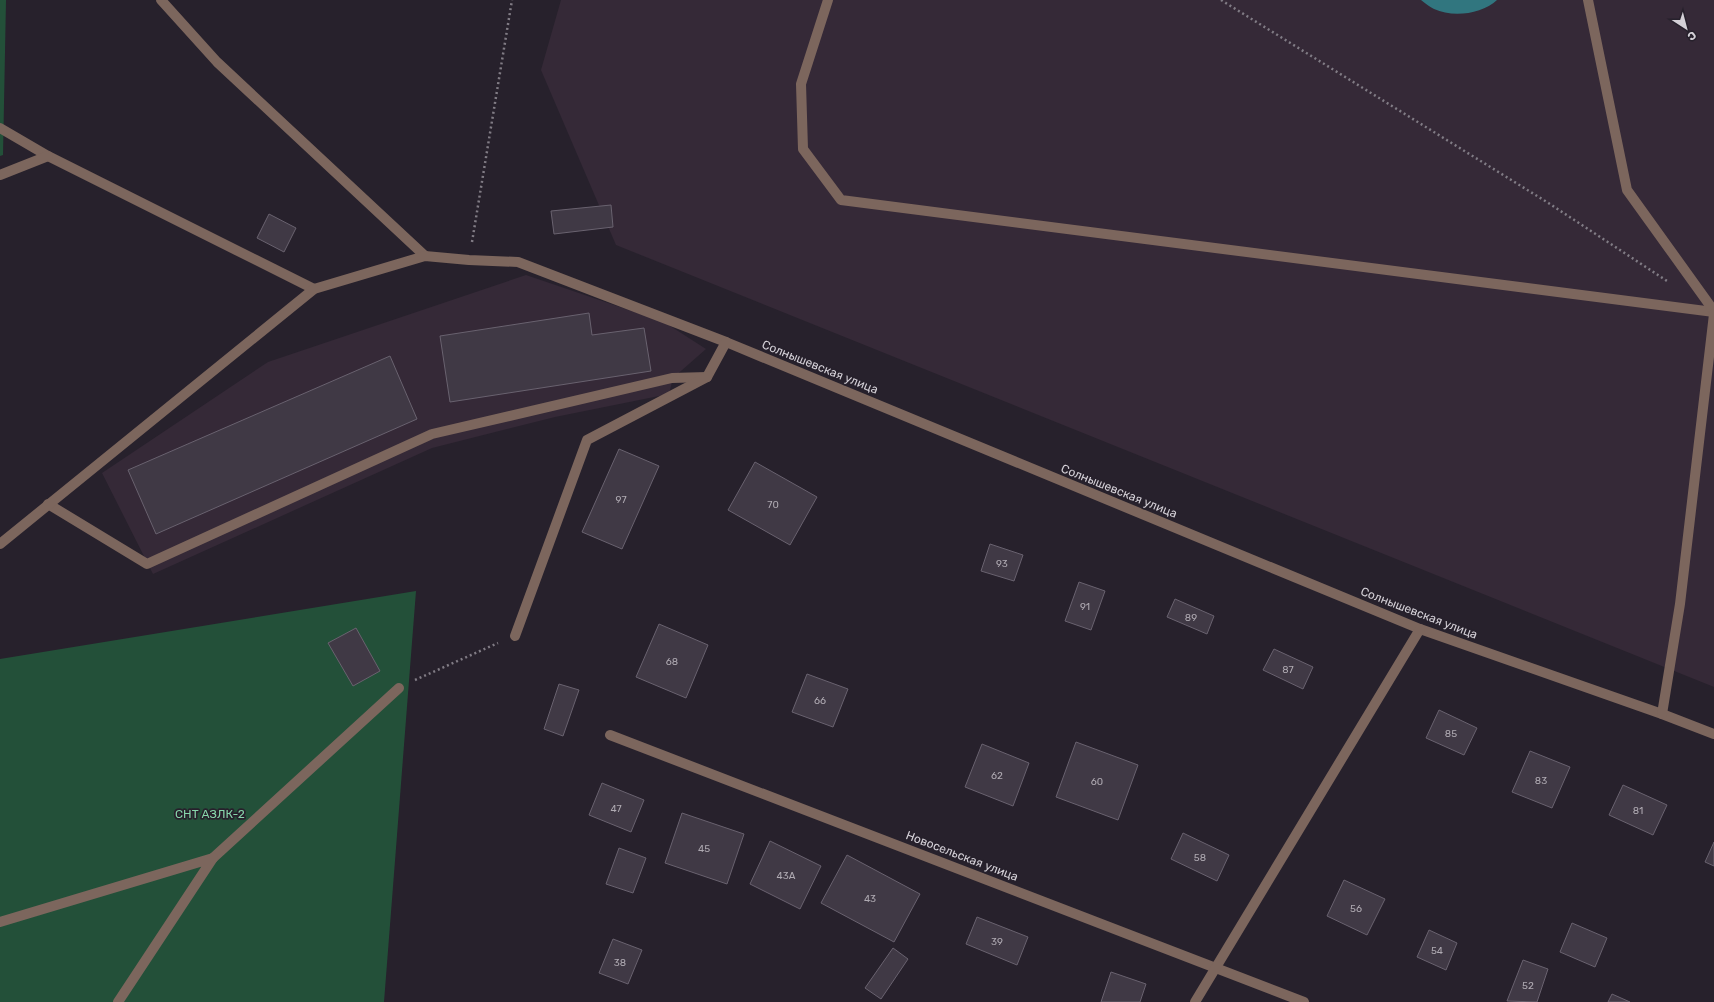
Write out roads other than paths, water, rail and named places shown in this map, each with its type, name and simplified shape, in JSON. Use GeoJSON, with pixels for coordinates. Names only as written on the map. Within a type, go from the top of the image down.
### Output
{"type":"FeatureCollection","features":[{"type":"Feature","properties":{"kind":"street"},"geometry":{"type":"LineString","coordinates":[[161,0],[217,62],[425,256]]}},
{"type":"Feature","properties":{"kind":"street"},"geometry":{"type":"LineString","coordinates":[[828,0],[801,84],[803,149],[841,200],[1714,313]]}},
{"type":"Feature","properties":{"kind":"street"},"geometry":{"type":"LineString","coordinates":[[1588,0],[1627,190],[1714,313],[1680,604],[1662,714]]}},
{"type":"Feature","properties":{"kind":"street"},"geometry":{"type":"LineString","coordinates":[[0,128],[48,156],[314,289]]}},
{"type":"Feature","properties":{"kind":"street"},"geometry":{"type":"LineString","coordinates":[[0,175],[48,156]]}},
{"type":"Feature","properties":{"kind":"street"},"geometry":{"type":"LineString","coordinates":[[0,544],[314,289],[425,256]]}},
{"type":"Feature","properties":{"kind":"street","name":"Солнышевская улица"},"geometry":{"type":"LineString","coordinates":[[425,256],[518,262],[726,342],[1420,629],[1662,714],[1714,734]]}},
{"type":"Feature","properties":{"kind":"street"},"geometry":{"type":"LineString","coordinates":[[515,636],[587,440],[707,377],[726,342]]}},
{"type":"Feature","properties":{"kind":"street"},"geometry":{"type":"LineString","coordinates":[[48,504],[147,564],[432,434],[672,378],[707,377]]}},
{"type":"Feature","properties":{"kind":"street"},"geometry":{"type":"LineString","coordinates":[[1195,1002],[1420,629]]}},
{"type":"Feature","properties":{"kind":"street"},"geometry":{"type":"LineString","coordinates":[[118,1002],[213,858],[399,688]]}},
{"type":"Feature","properties":{"kind":"street","name":"Новосельская улица"},"geometry":{"type":"LineString","coordinates":[[610,734],[1217,967],[1304,1002]]}},
{"type":"Feature","properties":{"kind":"street"},"geometry":{"type":"LineString","coordinates":[[0,922],[213,858]]}},
{"type":"Feature","properties":{"kind":"water"},"geometry":{"type":"Polygon","coordinates":[[[1421,0],[1497,0],[1484,9],[1458,14],[1442,12],[1434,9],[1421,0]]]}},
{"type":"Feature","properties":{"kind":"park label","name":"СНТ АЗЛК-2"},"geometry":{"type":"Point","coordinates":[210,814]}}]}
